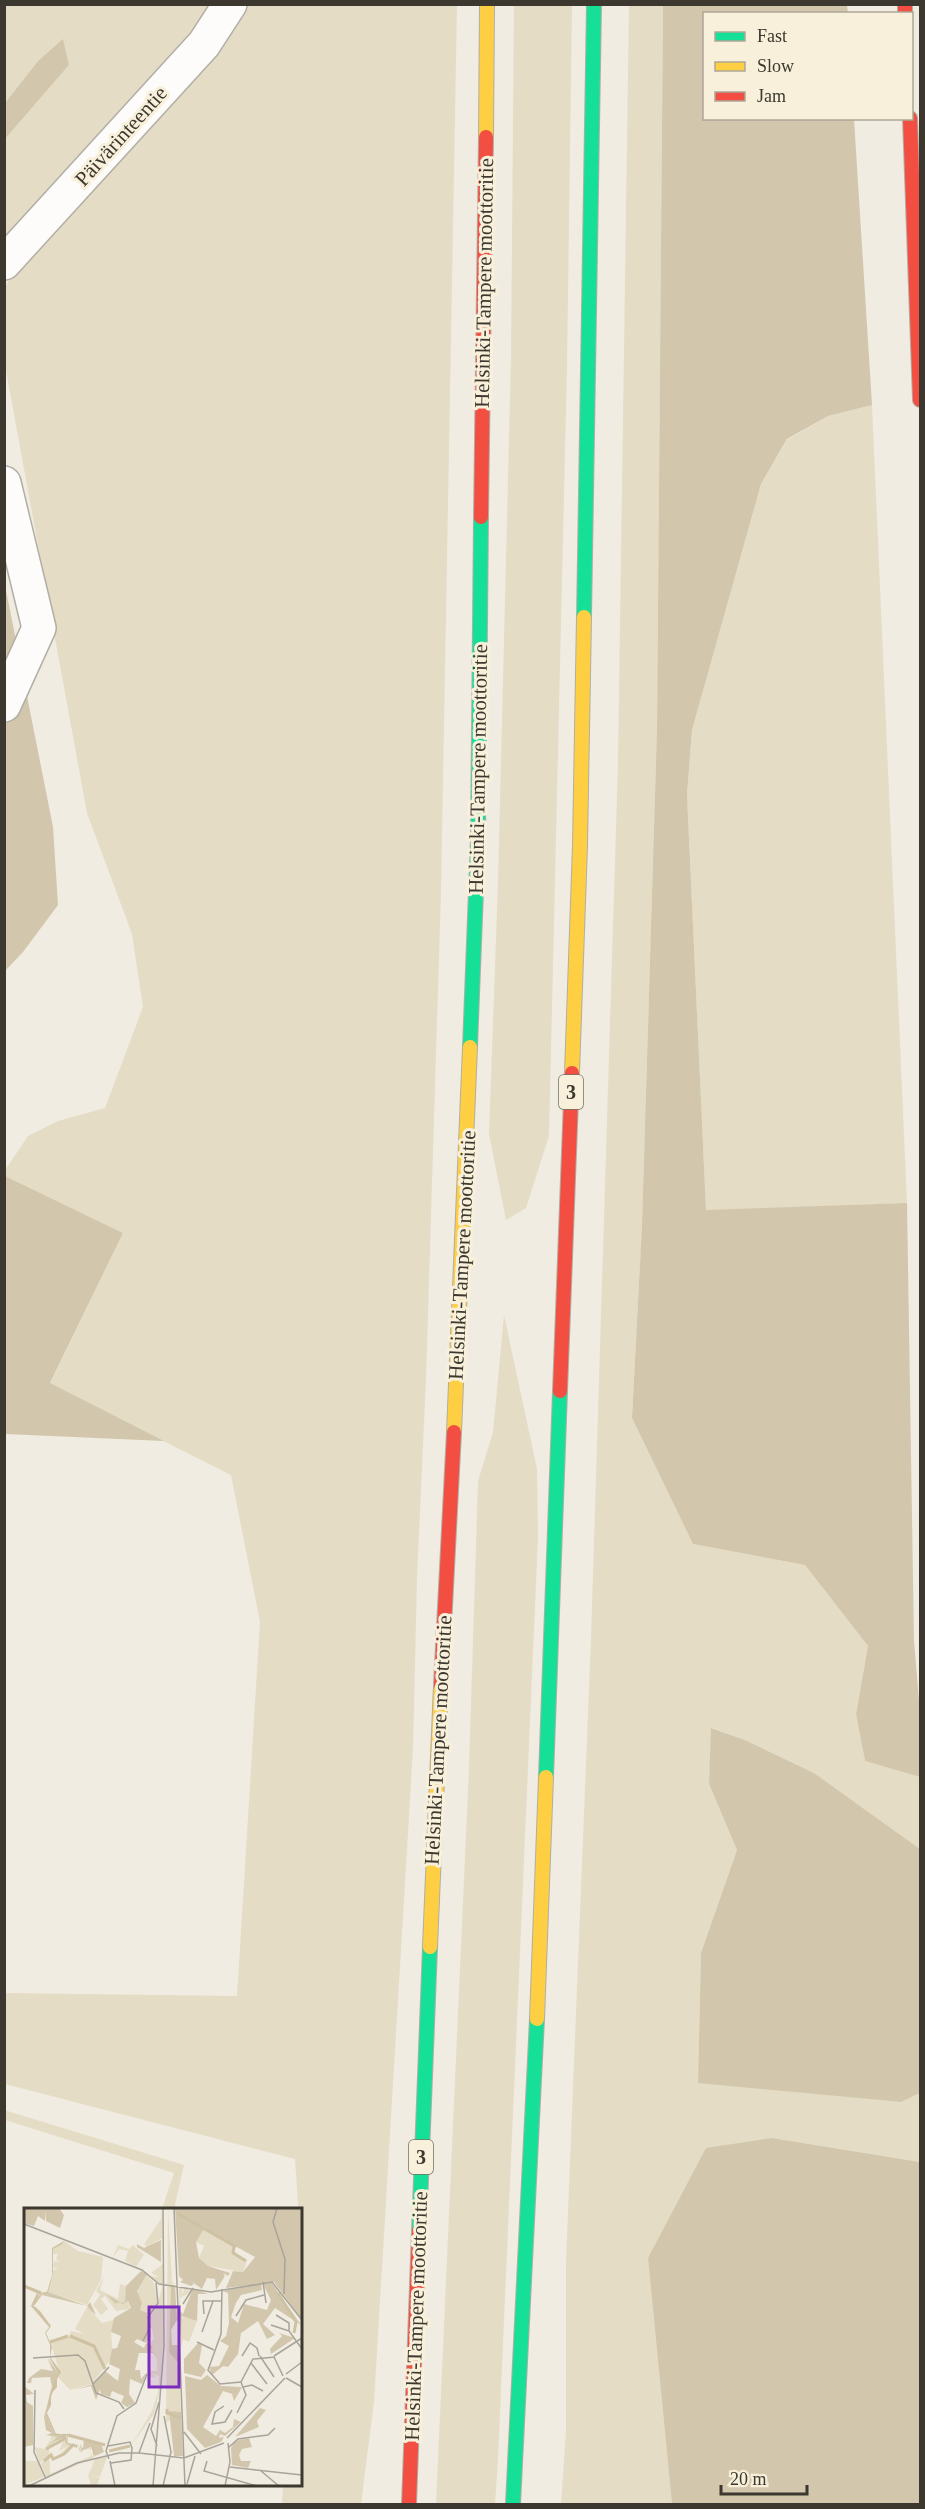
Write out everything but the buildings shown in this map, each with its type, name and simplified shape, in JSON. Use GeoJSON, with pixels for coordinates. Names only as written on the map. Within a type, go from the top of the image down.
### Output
{"type":"FeatureCollection","features":[{"type":"Feature","properties":{"kind":"main road","name":"Helsinki-Tampere moottoritie"},"geometry":{"type":"LineString","coordinates":[[409,2505],[434,1829],[464,1225],[478,839],[487,4]]}},
{"type":"Feature","properties":{"kind":"main road","name":"3"},"geometry":{"type":"LineString","coordinates":[[513,2505],[531,2180],[580,845],[594,4]]}},
{"type":"Feature","properties":{"kind":"main road"},"geometry":{"type":"LineString","coordinates":[[910,120],[921,400]]}},
{"type":"Feature","properties":{"kind":"main road"},"geometry":{"type":"LineString","coordinates":[[402,2505],[409,2485]]}},
{"type":"Feature","properties":{"kind":"street","name":"Päivärinteentie"},"geometry":{"type":"LineString","coordinates":[[4,262],[204,44],[230,4]]}},
{"type":"Feature","properties":{"kind":"street"},"geometry":{"type":"LineString","coordinates":[[4,483],[39,628],[4,705]]}},
{"type":"Feature","properties":{"kind":"shaded area"},"geometry":{"type":"Polygon","coordinates":[[[663,4],[657,728],[642,1225],[632,1418],[693,1544],[805,1565],[868,1646],[856,1714],[865,1761],[920,1777],[920,1849],[814,1773],[745,1740],[712,1728],[709,1784],[737,1850],[701,1953],[698,2082],[901,2102],[920,2093],[920,2162],[772,2138],[648,2258],[672,2504],[561,2504],[566,2431],[566,2262],[591,1639],[618,764],[629,5],[663,4]]]}},
{"type":"Feature","properties":{"kind":"shaded area"},"geometry":{"type":"Polygon","coordinates":[[[5,5],[214,5],[183,47],[5,245],[5,139],[69,65],[63,40],[38,61],[5,103],[5,5]]]}},
{"type":"Feature","properties":{"kind":"shaded area"},"geometry":{"type":"Polygon","coordinates":[[[243,5],[457,5],[441,892],[413,1749],[374,2402],[361,2504],[282,2504],[283,2485],[302,2485],[302,2208],[298,2208],[295,2159],[5,2084],[5,1993],[237,1996],[260,1622],[231,1475],[50,1384],[123,1233],[5,1176],[5,1170],[28,1136],[58,1121],[105,1108],[143,1007],[132,934],[87,813],[5,365],[4,288],[15,272],[243,5]]]}},
{"type":"Feature","properties":{"kind":"shaded area"},"geometry":{"type":"Polygon","coordinates":[[[514,5],[572,5],[567,366],[549,1136],[526,1208],[506,1220],[489,1134],[498,882],[511,358],[514,5]]]}},
{"type":"Feature","properties":{"kind":"shaded area"},"geometry":{"type":"Polygon","coordinates":[[[663,5],[847,5],[848,12],[703,12],[703,120],[854,120],[872,405],[828,416],[787,439],[761,484],[692,730],[687,795],[706,1210],[907,1203],[914,1641],[920,1713],[920,1777],[865,1761],[856,1714],[868,1646],[805,1565],[693,1544],[632,1418],[642,1225],[657,728],[663,5]]]}},
{"type":"Feature","properties":{"kind":"shaded area"},"geometry":{"type":"Polygon","coordinates":[[[63,39],[69,65],[5,139],[5,103],[38,61],[63,39]]]}},
{"type":"Feature","properties":{"kind":"shaded area"},"geometry":{"type":"Polygon","coordinates":[[[872,405],[907,1203],[706,1211],[687,795],[692,730],[761,484],[787,440],[828,416],[872,405]]]}},
{"type":"Feature","properties":{"kind":"shaded area"},"geometry":{"type":"Polygon","coordinates":[[[4,580],[53,827],[58,905],[23,952],[5,971],[4,580]]]}},
{"type":"Feature","properties":{"kind":"shaded area"},"geometry":{"type":"Polygon","coordinates":[[[5,1176],[123,1233],[50,1383],[164,1441],[5,1434],[5,1176]]]}},
{"type":"Feature","properties":{"kind":"shaded area"},"geometry":{"type":"Polygon","coordinates":[[[504,1315],[537,1469],[538,1537],[498,2459],[495,2504],[436,2504],[469,1768],[478,1481],[493,1432],[504,1315]]]}},
{"type":"Feature","properties":{"kind":"shaded area"},"geometry":{"type":"Polygon","coordinates":[[[711,1728],[745,1740],[814,1773],[920,1849],[920,2093],[901,2102],[698,2083],[701,1953],[737,1850],[709,1784],[711,1728]]]}},
{"type":"Feature","properties":{"kind":"shaded area"},"geometry":{"type":"Polygon","coordinates":[[[4,2110],[184,2165],[174,2208],[162,2208],[174,2173],[5,2120],[4,2110]]]}},
{"type":"Feature","properties":{"kind":"shaded area"},"geometry":{"type":"Polygon","coordinates":[[[772,2138],[920,2162],[920,2504],[672,2504],[648,2258],[706,2148],[772,2138]]]}},
{"type":"Feature","properties":{"kind":"traffic: fast"},"geometry":{"type":"LineString","coordinates":[[584,617],[594,4]]}},
{"type":"Feature","properties":{"kind":"traffic: fast"},"geometry":{"type":"LineString","coordinates":[[470,1047],[478,839],[481,517]]}},
{"type":"Feature","properties":{"kind":"traffic: fast"},"geometry":{"type":"LineString","coordinates":[[546,1777],[560,1391]]}},
{"type":"Feature","properties":{"kind":"traffic: fast"},"geometry":{"type":"LineString","coordinates":[[419,2231],[430,1947]]}},
{"type":"Feature","properties":{"kind":"traffic: fast"},"geometry":{"type":"LineString","coordinates":[[513,2504],[537,2019]]}},
{"type":"Feature","properties":{"kind":"traffic: slow"},"geometry":{"type":"LineString","coordinates":[[486,137],[487,4]]}},
{"type":"Feature","properties":{"kind":"traffic: slow"},"geometry":{"type":"LineString","coordinates":[[572,1073],[580,845],[584,617]]}},
{"type":"Feature","properties":{"kind":"traffic: slow"},"geometry":{"type":"LineString","coordinates":[[454,1432],[470,1047]]}},
{"type":"Feature","properties":{"kind":"traffic: slow"},"geometry":{"type":"LineString","coordinates":[[430,1947],[441,1685]]}},
{"type":"Feature","properties":{"kind":"traffic: slow"},"geometry":{"type":"LineString","coordinates":[[537,2019],[546,1777]]}},
{"type":"Feature","properties":{"kind":"traffic: jam"},"geometry":{"type":"LineString","coordinates":[[905,4],[905,12]]}},
{"type":"Feature","properties":{"kind":"traffic: jam"},"geometry":{"type":"LineString","coordinates":[[910,120],[920,400]]}},
{"type":"Feature","properties":{"kind":"traffic: jam"},"geometry":{"type":"LineString","coordinates":[[481,517],[486,137]]}},
{"type":"Feature","properties":{"kind":"traffic: jam"},"geometry":{"type":"LineString","coordinates":[[560,1391],[572,1073]]}},
{"type":"Feature","properties":{"kind":"traffic: jam"},"geometry":{"type":"LineString","coordinates":[[441,1685],[454,1432]]}},
{"type":"Feature","properties":{"kind":"traffic: jam"},"geometry":{"type":"LineString","coordinates":[[409,2504],[419,2231]]}}]}
